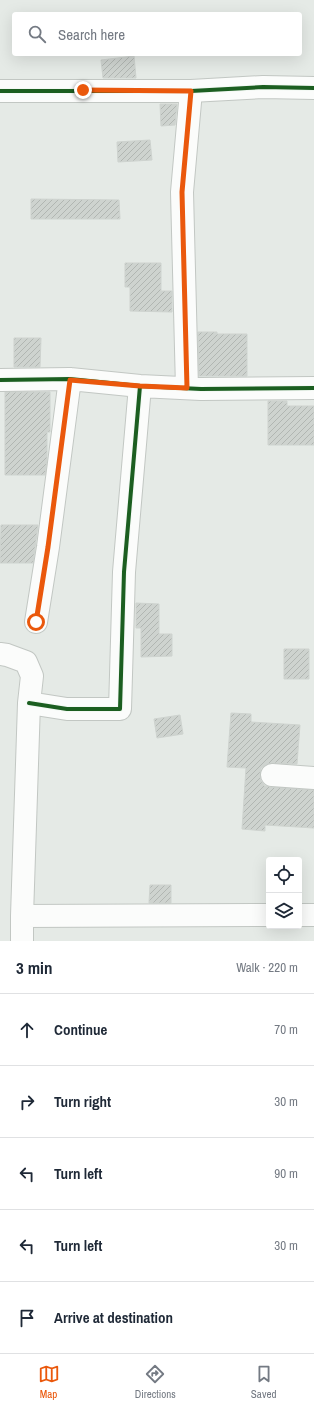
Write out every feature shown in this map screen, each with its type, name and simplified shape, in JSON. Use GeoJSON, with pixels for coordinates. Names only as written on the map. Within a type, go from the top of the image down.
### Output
{"type":"FeatureCollection","features":[{"type":"Feature","properties":{"kind":"street"},"geometry":{"type":"LineString","coordinates":[[0,91],[191,91],[263,87],[314,88]]}},
{"type":"Feature","properties":{"kind":"street"},"geometry":{"type":"LineString","coordinates":[[187,388],[182,192],[191,91]]}},
{"type":"Feature","properties":{"kind":"street"},"geometry":{"type":"LineString","coordinates":[[0,380],[70,380],[140,386],[187,388],[314,388]]}},
{"type":"Feature","properties":{"kind":"street"},"geometry":{"type":"LineString","coordinates":[[36,622],[49,540],[70,380]]}},
{"type":"Feature","properties":{"kind":"street"},"geometry":{"type":"LineString","coordinates":[[29,703],[67,709],[120,709],[124,572],[140,386]]}},
{"type":"Feature","properties":{"kind":"street"},"geometry":{"type":"LineString","coordinates":[[0,654],[26,662],[32,676],[29,703],[22,941]]}},
{"type":"Feature","properties":{"kind":"street"},"geometry":{"type":"LineString","coordinates":[[272,775],[314,778]]}},
{"type":"Feature","properties":{"kind":"street"},"geometry":{"type":"LineString","coordinates":[[22,916],[266,915]]}},
{"type":"Feature","properties":{"kind":"street"},"geometry":{"type":"LineString","coordinates":[[302,915],[314,915]]}},
{"type":"Feature","properties":{"kind":"building"},"geometry":{"type":"Polygon","coordinates":[[[134,56],[136,78],[103,78],[101,60],[134,56]]]}},
{"type":"Feature","properties":{"kind":"building"},"geometry":{"type":"Polygon","coordinates":[[[160,104],[177,104],[175,125],[161,126],[160,104]]]}},
{"type":"Feature","properties":{"kind":"building"},"geometry":{"type":"Polygon","coordinates":[[[150,140],[152,160],[118,162],[117,142],[150,140]]]}},
{"type":"Feature","properties":{"kind":"building"},"geometry":{"type":"Polygon","coordinates":[[[31,199],[119,200],[120,219],[31,219],[31,199]]]}},
{"type":"Feature","properties":{"kind":"building"},"geometry":{"type":"Polygon","coordinates":[[[125,263],[161,263],[161,291],[172,291],[172,312],[130,311],[130,287],[125,287],[125,263]]]}},
{"type":"Feature","properties":{"kind":"building"},"geometry":{"type":"Polygon","coordinates":[[[198,332],[217,332],[217,334],[247,334],[247,376],[199,376],[198,332]]]}},
{"type":"Feature","properties":{"kind":"building"},"geometry":{"type":"Polygon","coordinates":[[[14,338],[41,338],[40,367],[14,367],[14,338]]]}},
{"type":"Feature","properties":{"kind":"building"},"geometry":{"type":"Polygon","coordinates":[[[5,392],[50,392],[50,432],[47,432],[47,459],[45,475],[5,475],[5,392]]]}},
{"type":"Feature","properties":{"kind":"building"},"geometry":{"type":"Polygon","coordinates":[[[268,401],[287,401],[287,406],[314,406],[314,445],[268,445],[268,401]]]}},
{"type":"Feature","properties":{"kind":"building"},"geometry":{"type":"Polygon","coordinates":[[[1,525],[38,525],[33,563],[0,563],[1,525]]]}},
{"type":"Feature","properties":{"kind":"building"},"geometry":{"type":"Polygon","coordinates":[[[136,603],[159,604],[159,634],[172,634],[172,656],[141,657],[141,628],[136,628],[136,603]]]}},
{"type":"Feature","properties":{"kind":"building"},"geometry":{"type":"Polygon","coordinates":[[[284,649],[309,649],[309,679],[284,679],[284,649]]]}},
{"type":"Feature","properties":{"kind":"building"},"geometry":{"type":"Polygon","coordinates":[[[231,713],[251,714],[251,722],[300,725],[297,764],[267,764],[261,768],[260,774],[261,781],[265,786],[314,790],[314,828],[265,825],[265,831],[242,829],[246,768],[227,767],[231,713]]]}},
{"type":"Feature","properties":{"kind":"building"},"geometry":{"type":"Polygon","coordinates":[[[180,715],[183,734],[157,738],[154,719],[180,715]]]}},
{"type":"Feature","properties":{"kind":"building"},"geometry":{"type":"Polygon","coordinates":[[[150,885],[171,885],[171,903],[149,903],[150,885]]]}},
{"type":"Feature","properties":{"kind":"cycle path"},"geometry":{"type":"LineString","coordinates":[[0,91],[191,91],[263,87],[314,88]]}},
{"type":"Feature","properties":{"kind":"cycle path"},"geometry":{"type":"LineString","coordinates":[[0,380],[70,379],[140,386],[201,389],[314,388]]}},
{"type":"Feature","properties":{"kind":"cycle path"},"geometry":{"type":"LineString","coordinates":[[29,703],[67,709],[120,709],[124,572],[140,386]]}},
{"type":"Feature","properties":{"kind":"route"},"geometry":{"type":"LineString","coordinates":[[36,622],[48,547],[70,380],[140,386],[187,388],[182,192],[191,91],[83,90]]}}]}
